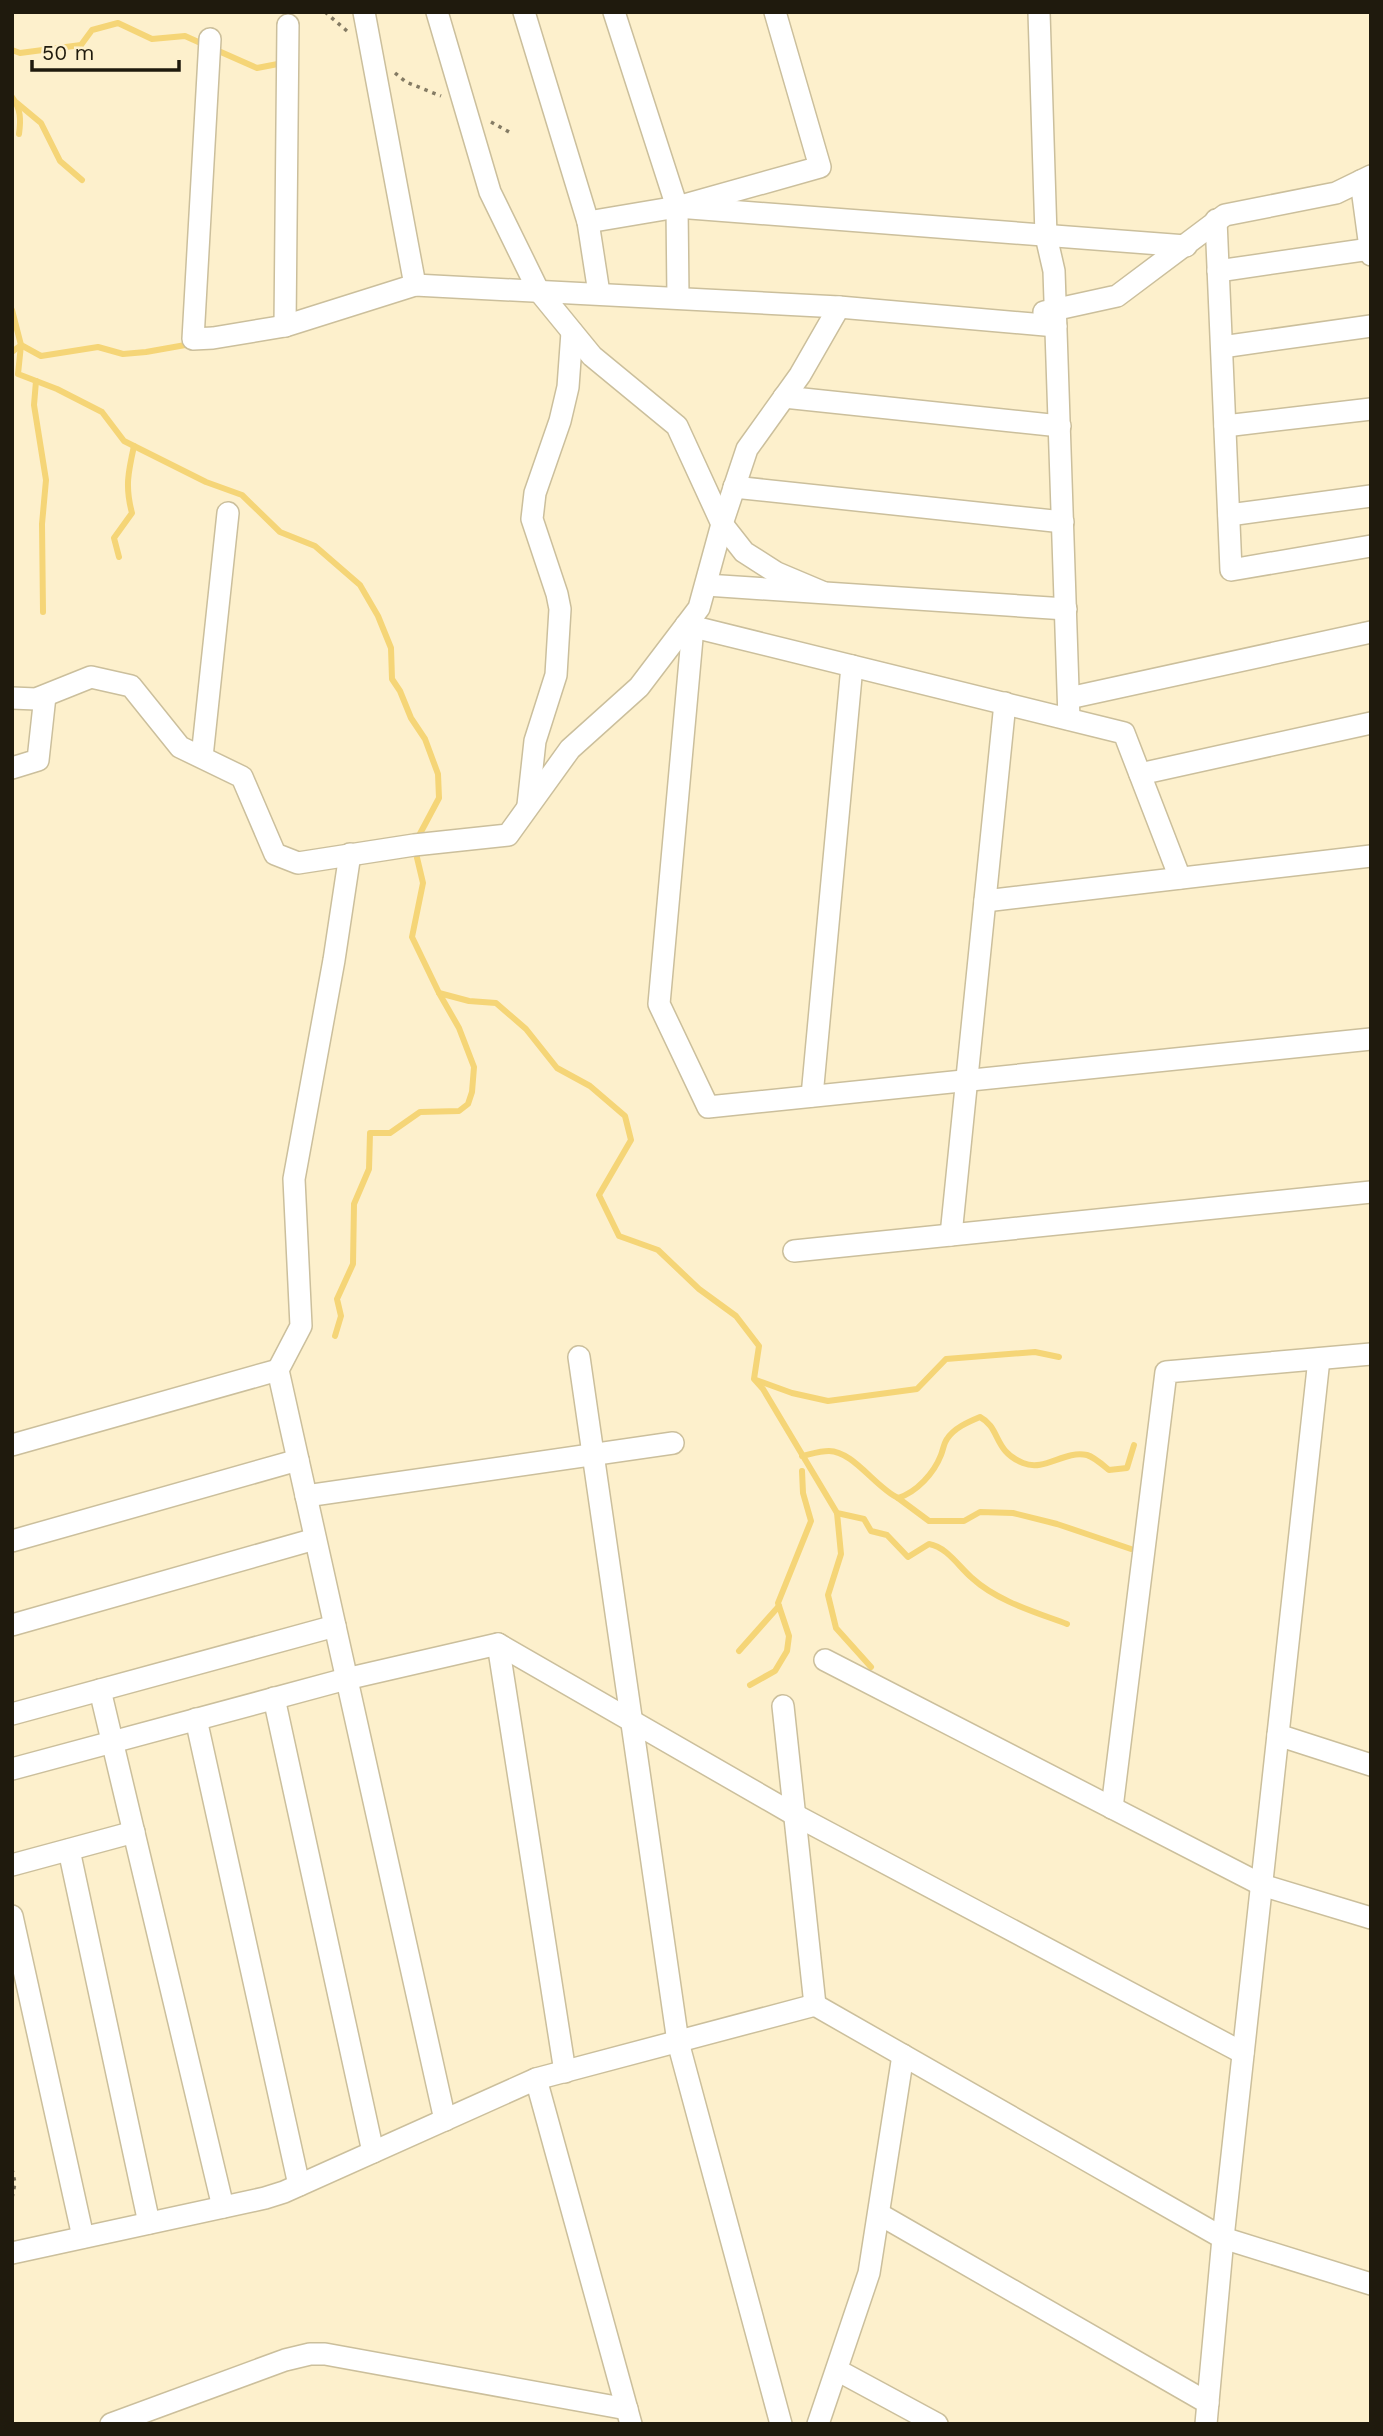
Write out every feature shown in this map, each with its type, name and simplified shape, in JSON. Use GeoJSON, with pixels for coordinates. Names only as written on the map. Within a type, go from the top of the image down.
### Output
{"type":"FeatureCollection","features":[{"type":"Feature","properties":{"kind":"street"},"geometry":{"type":"LineString","coordinates":[[364,12],[415,285]]}},
{"type":"Feature","properties":{"kind":"street"},"geometry":{"type":"LineString","coordinates":[[437,12],[489,192],[538,290],[592,356],[677,426],[722,524],[744,552],[777,573],[822,592]]}},
{"type":"Feature","properties":{"kind":"street"},"geometry":{"type":"LineString","coordinates":[[524,12],[588,222],[599,293]]}},
{"type":"Feature","properties":{"kind":"street"},"geometry":{"type":"LineString","coordinates":[[614,12],[677,207],[678,297]]}},
{"type":"Feature","properties":{"kind":"street"},"geometry":{"type":"LineString","coordinates":[[588,222],[677,207],[820,167],[775,12]]}},
{"type":"Feature","properties":{"kind":"street"},"geometry":{"type":"LineString","coordinates":[[1039,12],[1046,236],[1054,271],[1069,709]]}},
{"type":"Feature","properties":{"kind":"street"},"geometry":{"type":"LineString","coordinates":[[285,326],[288,24]]}},
{"type":"Feature","properties":{"kind":"street"},"geometry":{"type":"LineString","coordinates":[[210,38],[193,339],[285,326],[415,285],[839,307],[1010,322],[1056,318],[1117,296],[1225,215],[1336,193],[1366,178],[1371,255]]}},
{"type":"Feature","properties":{"kind":"street"},"geometry":{"type":"LineString","coordinates":[[677,207],[1186,246]]}},
{"type":"Feature","properties":{"kind":"street"},"geometry":{"type":"LineString","coordinates":[[1216,220],[1231,570],[1371,546]]}},
{"type":"Feature","properties":{"kind":"street"},"geometry":{"type":"LineString","coordinates":[[1219,271],[1370,249]]}},
{"type":"Feature","properties":{"kind":"street"},"geometry":{"type":"LineString","coordinates":[[12,707],[91,677],[131,686],[180,747],[242,777],[275,854],[298,863],[508,835],[570,748],[639,687],[690,626],[699,608],[722,524],[747,449],[784,397],[839,307]]}},
{"type":"Feature","properties":{"kind":"street"},"geometry":{"type":"LineString","coordinates":[[1222,347],[1371,326]]}},
{"type":"Feature","properties":{"kind":"street"},"geometry":{"type":"LineString","coordinates":[[528,807],[535,741],[556,675],[560,609],[532,519],[535,493],[560,421],[565,398],[572,332]]}},
{"type":"Feature","properties":{"kind":"street"},"geometry":{"type":"LineString","coordinates":[[784,397],[1060,426]]}},
{"type":"Feature","properties":{"kind":"street"},"geometry":{"type":"LineString","coordinates":[[1225,426],[1371,409]]}},
{"type":"Feature","properties":{"kind":"street"},"geometry":{"type":"LineString","coordinates":[[734,487],[1063,523]]}},
{"type":"Feature","properties":{"kind":"street"},"geometry":{"type":"LineString","coordinates":[[1229,515],[1371,496]]}},
{"type":"Feature","properties":{"kind":"street"},"geometry":{"type":"LineString","coordinates":[[201,757],[228,513]]}},
{"type":"Feature","properties":{"kind":"street"},"geometry":{"type":"LineString","coordinates":[[706,585],[1066,609]]}},
{"type":"Feature","properties":{"kind":"street"},"geometry":{"type":"LineString","coordinates":[[690,626],[1004,703],[1069,709],[1124,733],[1180,878]]}},
{"type":"Feature","properties":{"kind":"street"},"geometry":{"type":"LineString","coordinates":[[690,626],[659,1004],[708,1107],[1371,1039]]}},
{"type":"Feature","properties":{"kind":"street"},"geometry":{"type":"LineString","coordinates":[[1069,709],[1371,632]]}},
{"type":"Feature","properties":{"kind":"street"},"geometry":{"type":"LineString","coordinates":[[812,1096],[852,666]]}},
{"type":"Feature","properties":{"kind":"street"},"geometry":{"type":"LineString","coordinates":[[12,698],[40,697]]}},
{"type":"Feature","properties":{"kind":"street"},"geometry":{"type":"LineString","coordinates":[[12,768],[38,760],[40,697]]}},
{"type":"Feature","properties":{"kind":"street"},"geometry":{"type":"LineString","coordinates":[[951,1235],[1004,703]]}},
{"type":"Feature","properties":{"kind":"street"},"geometry":{"type":"LineString","coordinates":[[1140,774],[1371,723]]}},
{"type":"Feature","properties":{"kind":"street"},"geometry":{"type":"LineString","coordinates":[[350,854],[334,960],[294,1179],[301,1326],[278,1370],[445,2120]]}},
{"type":"Feature","properties":{"kind":"street"},"geometry":{"type":"LineString","coordinates":[[985,901],[1371,856]]}},
{"type":"Feature","properties":{"kind":"street"},"geometry":{"type":"LineString","coordinates":[[794,1251],[1371,1192]]}},
{"type":"Feature","properties":{"kind":"street"},"geometry":{"type":"LineString","coordinates":[[1112,1808],[1166,1372],[1371,1354]]}},
{"type":"Feature","properties":{"kind":"street"},"geometry":{"type":"LineString","coordinates":[[579,1357],[678,2042],[781,2424]]}},
{"type":"Feature","properties":{"kind":"street"},"geometry":{"type":"LineString","coordinates":[[879,2214],[1207,2413],[1223,2238],[1319,1359]]}},
{"type":"Feature","properties":{"kind":"street"},"geometry":{"type":"LineString","coordinates":[[12,1445],[278,1370]]}},
{"type":"Feature","properties":{"kind":"street"},"geometry":{"type":"LineString","coordinates":[[306,1496],[673,1443]]}},
{"type":"Feature","properties":{"kind":"street"},"geometry":{"type":"LineString","coordinates":[[12,1541],[298,1460]]}},
{"type":"Feature","properties":{"kind":"street"},"geometry":{"type":"LineString","coordinates":[[12,1625],[315,1539]]}},
{"type":"Feature","properties":{"kind":"street"},"geometry":{"type":"LineString","coordinates":[[12,1714],[335,1626]]}},
{"type":"Feature","properties":{"kind":"street"},"geometry":{"type":"LineString","coordinates":[[498,1644],[565,2072]]}},
{"type":"Feature","properties":{"kind":"street"},"geometry":{"type":"LineString","coordinates":[[12,1769],[346,1679],[498,1644],[794,1815],[1243,2053]]}},
{"type":"Feature","properties":{"kind":"street"},"geometry":{"type":"LineString","coordinates":[[825,1660],[1262,1885],[1371,1918]]}},
{"type":"Feature","properties":{"kind":"street"},"geometry":{"type":"LineString","coordinates":[[100,1690],[223,2207]]}},
{"type":"Feature","properties":{"kind":"street"},"geometry":{"type":"LineString","coordinates":[[274,1698],[373,2152]]}},
{"type":"Feature","properties":{"kind":"street"},"geometry":{"type":"LineString","coordinates":[[783,1706],[815,2005]]}},
{"type":"Feature","properties":{"kind":"street"},"geometry":{"type":"LineString","coordinates":[[196,1719],[299,2185]]}},
{"type":"Feature","properties":{"kind":"street"},"geometry":{"type":"LineString","coordinates":[[1278,1735],[1371,1765]]}},
{"type":"Feature","properties":{"kind":"street"},"geometry":{"type":"LineString","coordinates":[[12,1866],[134,1832]]}},
{"type":"Feature","properties":{"kind":"street"},"geometry":{"type":"LineString","coordinates":[[69,1850],[149,2223]]}},
{"type":"Feature","properties":{"kind":"street"},"geometry":{"type":"LineString","coordinates":[[12,1916],[83,2238]]}},
{"type":"Feature","properties":{"kind":"street"},"geometry":{"type":"LineString","coordinates":[[12,2253],[265,2198],[536,2079],[815,2005],[1223,2238],[1371,2284]]}},
{"type":"Feature","properties":{"kind":"street"},"geometry":{"type":"LineString","coordinates":[[818,2424],[869,2273],[903,2055]]}},
{"type":"Feature","properties":{"kind":"street"},"geometry":{"type":"LineString","coordinates":[[111,2424],[285,2360],[325,2354],[629,2416],[536,2079]]}},
{"type":"Feature","properties":{"kind":"street"},"geometry":{"type":"LineString","coordinates":[[837,2370],[937,2424]]}},
{"type":"Feature","properties":{"kind":"path"},"geometry":{"type":"LineString","coordinates":[[325,12],[355,38]]}},
{"type":"Feature","properties":{"kind":"path"},"geometry":{"type":"LineString","coordinates":[[386,65],[406,82],[451,99]]}},
{"type":"Feature","properties":{"kind":"path"},"geometry":{"type":"LineString","coordinates":[[487,120],[511,133]]}},
{"type":"Feature","properties":{"kind":"path"},"geometry":{"type":"LineString","coordinates":[[12,2169],[15,2183],[12,2198]]}},
{"type":"Feature","properties":{"kind":"waterway"},"geometry":{"type":"LineString","coordinates":[[12,50],[20,53],[81,45],[92,30],[118,23],[152,39],[185,36],[205,45]]}},
{"type":"Feature","properties":{"kind":"waterway"},"geometry":{"type":"LineString","coordinates":[[214,49],[257,68],[283,63]]}},
{"type":"Feature","properties":{"kind":"waterway"},"geometry":{"type":"LineString","coordinates":[[12,97],[20,115],[19,134]]}},
{"type":"Feature","properties":{"kind":"waterway"},"geometry":{"type":"LineString","coordinates":[[17,103],[41,123],[60,161],[82,180]]}},
{"type":"Feature","properties":{"kind":"waterway"},"geometry":{"type":"LineString","coordinates":[[12,310],[21,345],[18,374],[57,389],[102,412],[124,441],[206,482],[242,495],[280,532],[315,546],[360,585],[378,616],[391,648],[392,679],[411,718],[425,739],[438,774],[439,798],[414,845],[423,883],[412,937],[459,1028],[474,1067],[472,1092],[468,1104],[459,1111],[420,1112],[390,1133],[370,1133],[369,1169],[354,1204],[353,1264],[337,1299],[341,1316],[335,1336]]}},
{"type":"Feature","properties":{"kind":"waterway"},"geometry":{"type":"LineString","coordinates":[[12,352],[21,345],[41,356],[98,347],[123,354],[191,344]]}},
{"type":"Feature","properties":{"kind":"waterway"},"geometry":{"type":"LineString","coordinates":[[36,381],[34,405],[46,480],[42,524],[43,612]]}},
{"type":"Feature","properties":{"kind":"waterway"},"geometry":{"type":"LineString","coordinates":[[119,557],[114,538],[132,513],[128,480],[134,446]]}},
{"type":"Feature","properties":{"kind":"waterway"},"geometry":{"type":"LineString","coordinates":[[439,993],[469,1001],[496,1003],[526,1029],[557,1068],[590,1086],[625,1116],[631,1140],[599,1195],[619,1236],[658,1250],[699,1289],[736,1316],[759,1346],[754,1379],[763,1389],[837,1513],[864,1519],[871,1531],[887,1535],[908,1557],[929,1544],[935,1546],[947,1553],[972,1578],[993,1593],[1067,1624]]}},
{"type":"Feature","properties":{"kind":"waterway"},"geometry":{"type":"LineString","coordinates":[[756,1380],[792,1393],[828,1401],[917,1389],[946,1359],[1035,1352],[1059,1357]]}},
{"type":"Feature","properties":{"kind":"waterway"},"geometry":{"type":"LineString","coordinates":[[802,1456],[826,1451],[838,1453],[856,1463],[898,1498],[918,1487],[929,1475],[953,1432],[980,1417],[987,1422],[1013,1458],[1031,1465],[1079,1454],[1090,1456],[1109,1470],[1127,1468],[1134,1445]]}},
{"type":"Feature","properties":{"kind":"waterway"},"geometry":{"type":"LineString","coordinates":[[750,1685],[775,1671],[787,1651],[789,1636],[778,1603],[811,1521],[803,1493],[802,1471]]}},
{"type":"Feature","properties":{"kind":"waterway"},"geometry":{"type":"LineString","coordinates":[[898,1498],[929,1521],[964,1521],[980,1512],[1013,1513],[1057,1524],[1131,1549]]}},
{"type":"Feature","properties":{"kind":"waterway"},"geometry":{"type":"LineString","coordinates":[[837,1513],[841,1554],[828,1595],[836,1628],[871,1667]]}},
{"type":"Feature","properties":{"kind":"waterway"},"geometry":{"type":"LineString","coordinates":[[739,1651],[779,1606]]}}]}
